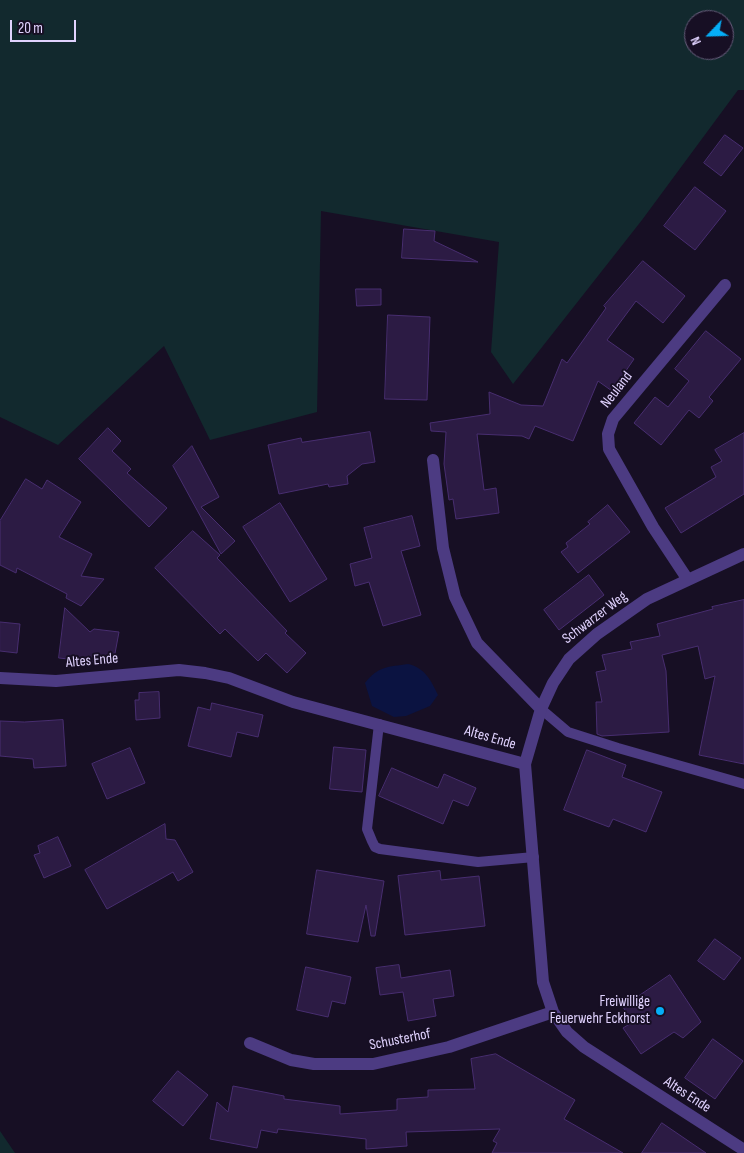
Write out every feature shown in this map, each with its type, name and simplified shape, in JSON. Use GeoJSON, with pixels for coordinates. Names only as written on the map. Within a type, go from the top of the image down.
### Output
{"type":"FeatureCollection","features":[{"type":"Feature","properties":{"kind":"street","name":"Neuland"},"geometry":{"type":"LineString","coordinates":[[688,580],[653,527],[616,463],[609,450],[608,434],[613,419],[725,285]]}},
{"type":"Feature","properties":{"kind":"street"},"geometry":{"type":"LineString","coordinates":[[433,460],[443,548],[455,597],[477,643],[541,709]]}},
{"type":"Feature","properties":{"kind":"street","name":"Schwarzer Weg"},"geometry":{"type":"LineString","coordinates":[[525,764],[541,709],[553,683],[568,659],[597,634],[646,600],[744,554]]}},
{"type":"Feature","properties":{"kind":"street","name":"Altes Ende"},"geometry":{"type":"LineString","coordinates":[[0,678],[56,681],[180,670],[229,678],[293,702],[525,764],[534,857],[539,948],[543,982],[553,1012],[568,1032],[584,1047],[744,1150]]}},
{"type":"Feature","properties":{"kind":"street","name":"Schusterhof"},"geometry":{"type":"LineString","coordinates":[[250,1043],[291,1060],[314,1064],[373,1064],[449,1048],[553,1012]]}},
{"type":"Feature","properties":{"kind":"lane"},"geometry":{"type":"LineString","coordinates":[[541,709],[568,732],[744,784]]}},
{"type":"Feature","properties":{"kind":"lane"},"geometry":{"type":"LineString","coordinates":[[379,724],[367,829],[375,847],[478,862],[534,857]]}},
{"type":"Feature","properties":{"kind":"green space"},"geometry":{"type":"Polygon","coordinates":[[[0,0],[744,0],[744,90],[738,90],[642,220],[513,384],[491,352],[499,242],[321,211],[317,412],[210,440],[164,346],[58,445],[0,417],[0,0]]]}},
{"type":"Feature","properties":{"kind":"green space"},"geometry":{"type":"Polygon","coordinates":[[[0,1131],[15,1153],[0,1153],[0,1131]]]}},
{"type":"Feature","properties":{"kind":"shaded area"},"geometry":{"type":"Polygon","coordinates":[[[408,664],[419,668],[433,684],[438,695],[430,706],[406,716],[394,717],[372,706],[365,683],[370,677],[384,668],[408,664]]]}},
{"type":"Feature","properties":{"kind":"building"},"geometry":{"type":"Polygon","coordinates":[[[725,135],[743,148],[721,176],[704,163],[725,135]]]}},
{"type":"Feature","properties":{"kind":"building"},"geometry":{"type":"Polygon","coordinates":[[[695,187],[726,211],[695,250],[664,226],[695,187]]]}},
{"type":"Feature","properties":{"kind":"building"},"geometry":{"type":"Polygon","coordinates":[[[404,229],[435,231],[434,241],[478,262],[402,258],[404,229]]]}},
{"type":"Feature","properties":{"kind":"building"},"geometry":{"type":"Polygon","coordinates":[[[643,261],[685,296],[663,323],[636,301],[607,340],[634,359],[612,391],[598,381],[573,441],[535,426],[529,439],[522,436],[477,434],[484,490],[496,488],[499,513],[456,519],[453,499],[449,500],[444,464],[446,432],[431,431],[430,423],[490,414],[489,392],[521,405],[543,406],[562,359],[567,363],[606,308],[604,306],[643,261]]]}},
{"type":"Feature","properties":{"kind":"building"},"geometry":{"type":"Polygon","coordinates":[[[356,289],[381,289],[381,305],[357,306],[356,289]]]}},
{"type":"Feature","properties":{"kind":"building"},"geometry":{"type":"Polygon","coordinates":[[[388,315],[430,317],[427,400],[385,399],[388,315]]]}},
{"type":"Feature","properties":{"kind":"building"},"geometry":{"type":"Polygon","coordinates":[[[706,331],[741,359],[709,397],[713,401],[699,418],[689,410],[661,445],[634,423],[655,397],[668,407],[689,381],[675,369],[706,331]]]}},
{"type":"Feature","properties":{"kind":"building"},"geometry":{"type":"Polygon","coordinates":[[[108,428],[121,441],[112,451],[131,469],[127,473],[167,508],[149,527],[79,459],[108,428]]]}},
{"type":"Feature","properties":{"kind":"building"},"geometry":{"type":"Polygon","coordinates":[[[370,432],[375,462],[362,464],[347,476],[348,484],[329,487],[328,484],[279,494],[268,445],[301,438],[302,442],[370,432]]]}},
{"type":"Feature","properties":{"kind":"building"},"geometry":{"type":"Polygon","coordinates":[[[744,433],[744,494],[681,533],[665,508],[716,477],[711,467],[722,461],[715,450],[744,433]]]}},
{"type":"Feature","properties":{"kind":"building"},"geometry":{"type":"Polygon","coordinates":[[[192,446],[219,497],[201,507],[235,541],[221,554],[173,466],[192,446]]]}},
{"type":"Feature","properties":{"kind":"building"},"geometry":{"type":"Polygon","coordinates":[[[26,479],[42,489],[47,480],[81,502],[59,537],[92,554],[81,576],[104,579],[81,606],[66,598],[67,594],[17,568],[16,573],[0,565],[0,521],[26,479]]]}},
{"type":"Feature","properties":{"kind":"building"},"geometry":{"type":"Polygon","coordinates":[[[280,503],[327,579],[290,602],[243,527],[280,503]]]}},
{"type":"Feature","properties":{"kind":"building"},"geometry":{"type":"Polygon","coordinates":[[[608,505],[630,532],[578,573],[561,552],[568,547],[566,543],[590,524],[588,522],[608,505]]]}},
{"type":"Feature","properties":{"kind":"building"},"geometry":{"type":"Polygon","coordinates":[[[412,516],[420,546],[401,551],[421,615],[383,626],[369,582],[355,586],[350,564],[372,558],[364,528],[412,516]]]}},
{"type":"Feature","properties":{"kind":"building"},"geometry":{"type":"Polygon","coordinates":[[[193,531],[220,555],[217,558],[287,631],[285,633],[306,653],[287,673],[266,653],[258,661],[225,629],[220,634],[155,568],[193,531]]]}},
{"type":"Feature","properties":{"kind":"building"},"geometry":{"type":"Polygon","coordinates":[[[589,575],[604,595],[559,630],[544,610],[589,575]]]}},
{"type":"Feature","properties":{"kind":"building"},"geometry":{"type":"Polygon","coordinates":[[[744,600],[744,764],[699,755],[715,676],[705,679],[698,646],[662,655],[666,671],[669,732],[602,736],[597,734],[596,702],[602,702],[596,672],[606,670],[602,655],[632,649],[630,642],[660,636],[657,624],[713,609],[712,607],[744,600]]]}},
{"type":"Feature","properties":{"kind":"building"},"geometry":{"type":"Polygon","coordinates":[[[65,608],[90,632],[94,629],[119,632],[113,664],[59,658],[65,608]]]}},
{"type":"Feature","properties":{"kind":"building"},"geometry":{"type":"Polygon","coordinates":[[[0,622],[20,624],[17,653],[0,651],[0,622]]]}},
{"type":"Feature","properties":{"kind":"building"},"geometry":{"type":"Polygon","coordinates":[[[159,692],[160,718],[136,720],[135,700],[139,700],[139,693],[159,692]]]}},
{"type":"Feature","properties":{"kind":"building"},"geometry":{"type":"Polygon","coordinates":[[[212,703],[263,715],[258,737],[237,732],[231,757],[188,746],[198,707],[210,710],[212,703]]]}},
{"type":"Feature","properties":{"kind":"building"},"geometry":{"type":"Polygon","coordinates":[[[63,720],[66,766],[34,768],[33,759],[0,756],[0,721],[63,720]]]}},
{"type":"Feature","properties":{"kind":"building"},"geometry":{"type":"Polygon","coordinates":[[[334,747],[366,750],[362,792],[330,789],[334,747]]]}},
{"type":"Feature","properties":{"kind":"building"},"geometry":{"type":"Polygon","coordinates":[[[130,748],[145,783],[107,799],[92,764],[130,748]]]}},
{"type":"Feature","properties":{"kind":"building"},"geometry":{"type":"Polygon","coordinates":[[[587,750],[626,765],[622,777],[662,792],[646,832],[613,819],[609,827],[564,810],[587,750]]]}},
{"type":"Feature","properties":{"kind":"building"},"geometry":{"type":"Polygon","coordinates":[[[392,768],[438,788],[444,774],[476,788],[468,806],[453,800],[443,824],[379,796],[392,768]]]}},
{"type":"Feature","properties":{"kind":"building"},"geometry":{"type":"Polygon","coordinates":[[[165,824],[166,839],[175,840],[193,872],[178,881],[173,872],[107,909],[85,870],[165,824]]]}},
{"type":"Feature","properties":{"kind":"building"},"geometry":{"type":"Polygon","coordinates":[[[58,837],[71,866],[44,878],[34,855],[40,853],[38,846],[58,837]]]}},
{"type":"Feature","properties":{"kind":"building"},"geometry":{"type":"Polygon","coordinates":[[[317,870],[384,881],[375,936],[371,936],[366,905],[358,942],[307,934],[317,870]]]}},
{"type":"Feature","properties":{"kind":"building"},"geometry":{"type":"Polygon","coordinates":[[[440,871],[441,880],[479,876],[485,926],[405,935],[398,876],[440,871]]]}},
{"type":"Feature","properties":{"kind":"building"},"geometry":{"type":"Polygon","coordinates":[[[715,939],[741,958],[724,980],[698,961],[715,939]]]}},
{"type":"Feature","properties":{"kind":"building"},"geometry":{"type":"Polygon","coordinates":[[[399,965],[401,978],[450,970],[454,996],[433,999],[436,1016],[408,1021],[403,992],[380,995],[376,968],[399,965]]]}},
{"type":"Feature","properties":{"kind":"building"},"geometry":{"type":"Polygon","coordinates":[[[306,967],[351,977],[345,1004],[332,1001],[328,1017],[297,1010],[306,967]]]}},
{"type":"Feature","properties":{"kind":"building","name":"Freiwillige Feuerwehr Eckhorst"},"geometry":{"type":"Polygon","coordinates":[[[670,975],[701,1022],[683,1038],[674,1032],[641,1054],[623,1028],[633,1022],[623,1007],[670,975]]]}},
{"type":"Feature","properties":{"kind":"building"},"geometry":{"type":"Polygon","coordinates":[[[713,1039],[743,1061],[715,1099],[685,1078],[713,1039]]]}},
{"type":"Feature","properties":{"kind":"building"},"geometry":{"type":"Polygon","coordinates":[[[496,1054],[575,1100],[564,1119],[623,1153],[492,1153],[497,1143],[493,1141],[500,1129],[406,1132],[407,1146],[366,1149],[366,1139],[278,1129],[277,1133],[261,1130],[257,1148],[210,1139],[217,1102],[228,1112],[233,1086],[284,1096],[284,1099],[340,1106],[340,1114],[397,1110],[397,1099],[428,1097],[428,1090],[475,1089],[471,1059],[496,1054]]]}},
{"type":"Feature","properties":{"kind":"building"},"geometry":{"type":"Polygon","coordinates":[[[178,1071],[208,1095],[183,1126],[153,1101],[178,1071]]]}},
{"type":"Feature","properties":{"kind":"building"},"geometry":{"type":"Polygon","coordinates":[[[662,1123],[706,1153],[642,1153],[662,1123]]]}},
{"type":"Feature","properties":{"kind":"place","name":"Freiwillige Feuerwehr Eckhorst"},"geometry":{"type":"Point","coordinates":[660,1011]}}]}
